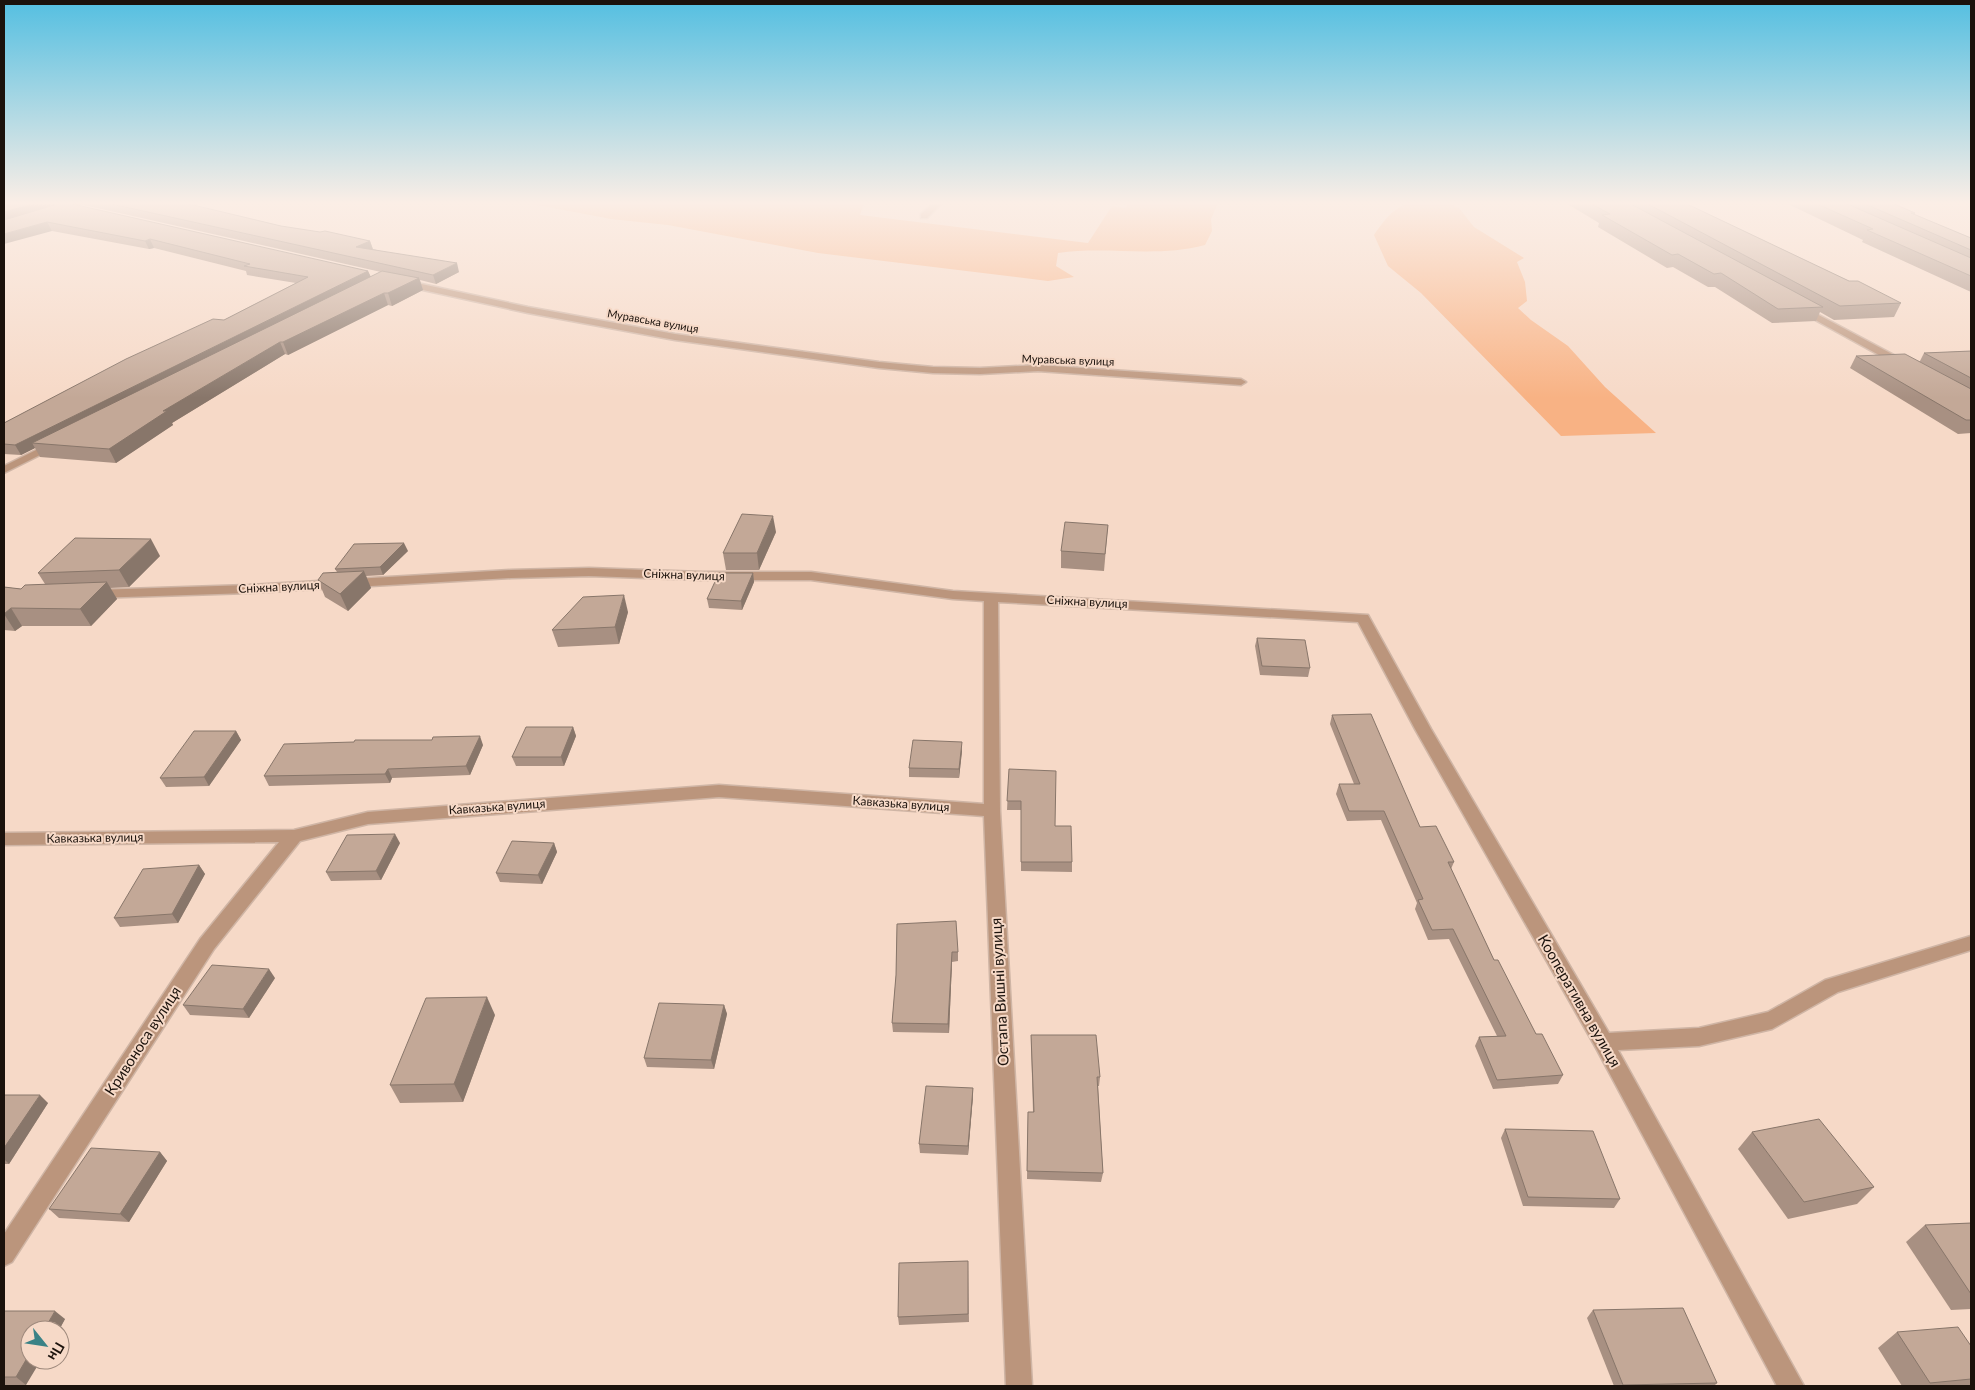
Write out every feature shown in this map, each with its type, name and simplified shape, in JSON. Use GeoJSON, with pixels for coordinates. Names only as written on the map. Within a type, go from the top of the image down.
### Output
{"type":"FeatureCollection","features":[{"type":"Feature","properties":{"kind":"street","name":"Муравська вулиця"},"geometry":{"type":"LineString","coordinates":[[393,281],[528,310],[675,336],[879,365],[933,370],[980,371],[1038,368],[1241,382]]}},
{"type":"Feature","properties":{"kind":"street"},"geometry":{"type":"LineString","coordinates":[[1793,304],[1912,369]]}},
{"type":"Feature","properties":{"kind":"street"},"geometry":{"type":"LineString","coordinates":[[4,470],[68,438]]}},
{"type":"Feature","properties":{"kind":"street","name":"Сніжна вулиця"},"geometry":{"type":"LineString","coordinates":[[80,594],[249,589],[417,581],[511,574],[589,572],[702,576],[811,576],[953,595],[1363,618]]}},
{"type":"Feature","properties":{"kind":"street","name":"Остапа Вишні вулиця"},"geometry":{"type":"LineString","coordinates":[[991,597],[992,811],[1019,1386]]}},
{"type":"Feature","properties":{"kind":"street","name":"Кооперативна вулиця"},"geometry":{"type":"LineString","coordinates":[[1363,618],[1428,738],[1603,1042],[1791,1386]]}},
{"type":"Feature","properties":{"kind":"street","name":"Кавказька вулиця"},"geometry":{"type":"LineString","coordinates":[[4,839],[294,836],[368,818],[719,791],[992,811]]}},
{"type":"Feature","properties":{"kind":"street","name":"Кривоноса вулиця"},"geometry":{"type":"LineString","coordinates":[[4,1254],[207,944],[294,836]]}},
{"type":"Feature","properties":{"kind":"street"},"geometry":{"type":"LineString","coordinates":[[1603,1042],[1699,1037],[1772,1020],[1832,986],[1971,942]]}},
{"type":"Feature","properties":{"kind":"shaded area"},"geometry":{"type":"Polygon","coordinates":[[[940,268],[1059,268],[1074,277],[1048,281],[940,268]]]}},
{"type":"Feature","properties":{"kind":"shaded area"},"geometry":{"type":"Polygon","coordinates":[[[1390,268],[1519,268],[1525,282],[1527,301],[1518,308],[1531,320],[1568,346],[1605,387],[1656,433],[1561,436],[1421,293],[1390,268]]]}},
{"type":"Feature","properties":{"kind":"building"},"geometry":{"type":"Polygon","coordinates":[[[255,268],[354,268],[368,271],[15,445],[4,444],[4,423],[126,359],[213,319],[224,320],[308,277],[255,268]]]}},
{"type":"Feature","properties":{"kind":"building"},"geometry":{"type":"Polygon","coordinates":[[[401,268],[447,268],[433,275],[401,268]]]}},
{"type":"Feature","properties":{"kind":"building"},"geometry":{"type":"Polygon","coordinates":[[[1703,268],[1750,268],[1823,307],[1778,309],[1721,273],[1714,274],[1703,268]]]}},
{"type":"Feature","properties":{"kind":"building"},"geometry":{"type":"Polygon","coordinates":[[[1768,268],[1821,268],[1849,281],[1858,281],[1901,303],[1840,306],[1768,268]]]}},
{"type":"Feature","properties":{"kind":"building"},"geometry":{"type":"Polygon","coordinates":[[[1953,268],[1971,268],[1971,276],[1953,268]]]}},
{"type":"Feature","properties":{"kind":"building"},"geometry":{"type":"Polygon","coordinates":[[[382,271],[419,278],[280,342],[163,411],[167,411],[109,449],[32,443],[382,271]]]}},
{"type":"Feature","properties":{"kind":"building"},"geometry":{"type":"Polygon","coordinates":[[[1971,351],[1971,378],[1924,353],[1971,351]]]}},
{"type":"Feature","properties":{"kind":"building"},"geometry":{"type":"Polygon","coordinates":[[[1905,354],[1971,389],[1971,420],[1966,420],[1856,356],[1905,354]]]}},
{"type":"Feature","properties":{"kind":"building"},"geometry":{"type":"Polygon","coordinates":[[[742,514],[773,516],[757,553],[723,553],[742,514]]]}},
{"type":"Feature","properties":{"kind":"building"},"geometry":{"type":"Polygon","coordinates":[[[1065,522],[1108,525],[1105,554],[1061,551],[1065,522]]]}},
{"type":"Feature","properties":{"kind":"building"},"geometry":{"type":"Polygon","coordinates":[[[75,538],[151,539],[119,570],[38,573],[75,538]]]}},
{"type":"Feature","properties":{"kind":"building"},"geometry":{"type":"Polygon","coordinates":[[[404,543],[380,567],[335,569],[354,544],[404,543]]]}},
{"type":"Feature","properties":{"kind":"building"},"geometry":{"type":"Polygon","coordinates":[[[364,571],[340,594],[318,580],[323,573],[364,571]]]}},
{"type":"Feature","properties":{"kind":"building"},"geometry":{"type":"Polygon","coordinates":[[[719,573],[753,573],[741,601],[707,599],[719,573]]]}},
{"type":"Feature","properties":{"kind":"building"},"geometry":{"type":"Polygon","coordinates":[[[107,582],[80,609],[11,608],[4,614],[4,587],[21,589],[25,585],[107,582]]]}},
{"type":"Feature","properties":{"kind":"building"},"geometry":{"type":"Polygon","coordinates":[[[624,595],[615,627],[552,630],[583,597],[624,595]]]}},
{"type":"Feature","properties":{"kind":"building"},"geometry":{"type":"Polygon","coordinates":[[[1257,638],[1305,640],[1310,668],[1262,666],[1257,638]]]}},
{"type":"Feature","properties":{"kind":"building"},"geometry":{"type":"Polygon","coordinates":[[[1371,714],[1420,827],[1436,826],[1454,862],[1448,862],[1494,960],[1498,960],[1536,1034],[1542,1034],[1563,1075],[1497,1080],[1479,1037],[1506,1036],[1453,929],[1432,930],[1418,900],[1423,899],[1384,811],[1349,811],[1339,784],[1360,784],[1332,715],[1371,714]]]}},
{"type":"Feature","properties":{"kind":"building"},"geometry":{"type":"Polygon","coordinates":[[[526,727],[573,727],[561,757],[512,757],[526,727]]]}},
{"type":"Feature","properties":{"kind":"building"},"geometry":{"type":"Polygon","coordinates":[[[194,731],[236,731],[204,777],[160,778],[194,731]]]}},
{"type":"Feature","properties":{"kind":"building"},"geometry":{"type":"Polygon","coordinates":[[[480,736],[466,766],[388,769],[385,774],[264,776],[284,744],[354,742],[355,740],[432,740],[433,737],[480,736]]]}},
{"type":"Feature","properties":{"kind":"building"},"geometry":{"type":"Polygon","coordinates":[[[913,740],[962,742],[959,769],[909,768],[913,740]]]}},
{"type":"Feature","properties":{"kind":"building"},"geometry":{"type":"Polygon","coordinates":[[[1009,769],[1056,771],[1055,826],[1071,826],[1072,862],[1021,862],[1021,801],[1007,801],[1009,769]]]}},
{"type":"Feature","properties":{"kind":"building"},"geometry":{"type":"Polygon","coordinates":[[[395,834],[376,871],[326,872],[347,835],[395,834]]]}},
{"type":"Feature","properties":{"kind":"building"},"geometry":{"type":"Polygon","coordinates":[[[512,841],[554,843],[538,875],[496,873],[512,841]]]}},
{"type":"Feature","properties":{"kind":"building"},"geometry":{"type":"Polygon","coordinates":[[[199,865],[172,914],[114,918],[143,869],[199,865]]]}},
{"type":"Feature","properties":{"kind":"building"},"geometry":{"type":"Polygon","coordinates":[[[956,921],[958,952],[952,952],[948,1024],[892,1023],[896,975],[897,924],[956,921]]]}},
{"type":"Feature","properties":{"kind":"building"},"geometry":{"type":"Polygon","coordinates":[[[212,965],[269,969],[243,1009],[183,1005],[212,965]]]}},
{"type":"Feature","properties":{"kind":"building"},"geometry":{"type":"Polygon","coordinates":[[[487,997],[454,1084],[390,1085],[426,998],[487,997]]]}},
{"type":"Feature","properties":{"kind":"building"},"geometry":{"type":"Polygon","coordinates":[[[659,1003],[724,1005],[711,1060],[644,1058],[659,1003]]]}},
{"type":"Feature","properties":{"kind":"building"},"geometry":{"type":"Polygon","coordinates":[[[1031,1035],[1096,1035],[1100,1077],[1097,1077],[1103,1173],[1027,1171],[1028,1112],[1034,1112],[1031,1035]]]}},
{"type":"Feature","properties":{"kind":"building"},"geometry":{"type":"Polygon","coordinates":[[[926,1086],[973,1088],[968,1146],[919,1144],[926,1086]]]}},
{"type":"Feature","properties":{"kind":"building"},"geometry":{"type":"Polygon","coordinates":[[[4,1095],[40,1095],[4,1148],[4,1095]]]}},
{"type":"Feature","properties":{"kind":"building"},"geometry":{"type":"Polygon","coordinates":[[[1819,1119],[1874,1187],[1804,1202],[1752,1132],[1819,1119]]]}},
{"type":"Feature","properties":{"kind":"building"},"geometry":{"type":"Polygon","coordinates":[[[1505,1129],[1593,1131],[1620,1199],[1528,1197],[1505,1129]]]}},
{"type":"Feature","properties":{"kind":"building"},"geometry":{"type":"Polygon","coordinates":[[[91,1148],[160,1152],[120,1214],[49,1209],[91,1148]]]}},
{"type":"Feature","properties":{"kind":"building"},"geometry":{"type":"Polygon","coordinates":[[[1971,1223],[1971,1294],[1925,1225],[1971,1223]]]}},
{"type":"Feature","properties":{"kind":"building"},"geometry":{"type":"Polygon","coordinates":[[[968,1261],[968,1314],[898,1317],[899,1263],[968,1261]]]}},
{"type":"Feature","properties":{"kind":"building"},"geometry":{"type":"Polygon","coordinates":[[[1683,1308],[1717,1383],[1623,1385],[1593,1310],[1683,1308]]]}},
{"type":"Feature","properties":{"kind":"building"},"geometry":{"type":"Polygon","coordinates":[[[4,1311],[55,1311],[50,1320],[20,1320],[20,1370],[16,1377],[4,1377],[4,1311]]]}},
{"type":"Feature","properties":{"kind":"building"},"geometry":{"type":"Polygon","coordinates":[[[1958,1327],[1971,1346],[1971,1379],[1930,1383],[1897,1332],[1958,1327]]]}}]}
